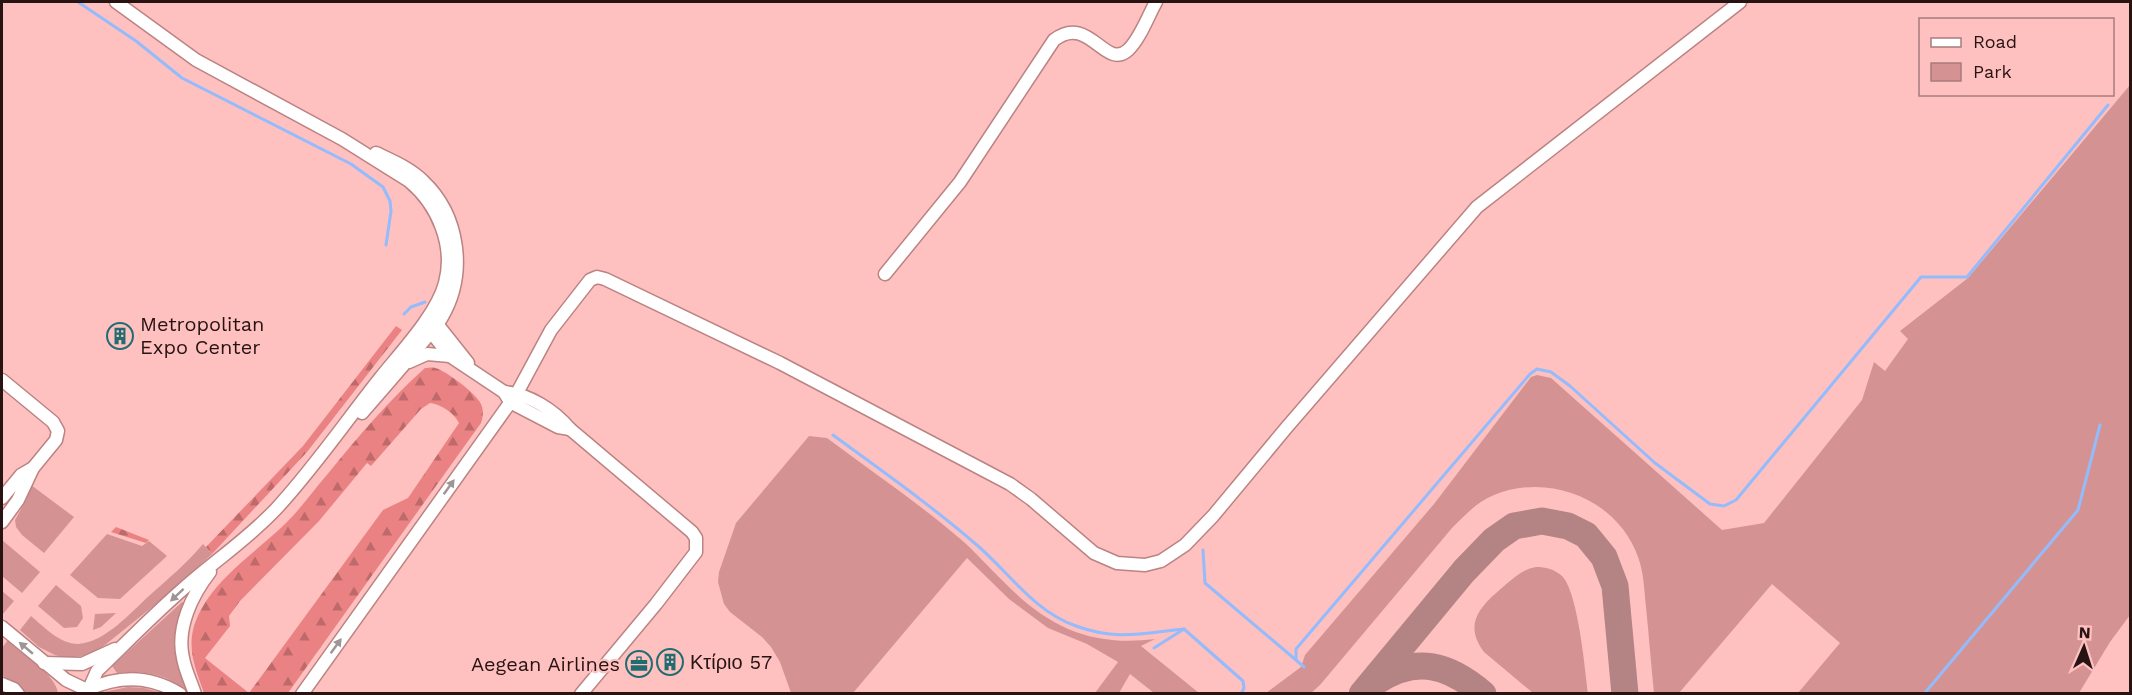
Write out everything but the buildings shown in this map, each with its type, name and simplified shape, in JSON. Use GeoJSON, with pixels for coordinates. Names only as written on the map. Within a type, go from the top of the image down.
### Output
{"type":"FeatureCollection","features":[{"type":"Feature","properties":{"kind":"street"},"geometry":{"type":"LineString","coordinates":[[86,691],[97,671],[183,589],[274,511],[429,325],[447,307],[455,282],[456,250],[451,225],[436,196],[414,173],[362,145],[342,139],[196,60],[116,2]]}},
{"type":"Feature","properties":{"kind":"street"},"geometry":{"type":"LineString","coordinates":[[885,274],[960,182],[1054,40],[1067,32],[1078,32],[1110,53],[1123,54],[1129,50],[1136,39],[1156,2]]}},
{"type":"Feature","properties":{"kind":"street"},"geometry":{"type":"LineString","coordinates":[[302,693],[510,396],[550,330],[590,280],[597,277],[780,363],[1010,484],[1094,553],[1117,563],[1136,566],[1161,561],[1185,545],[1214,516],[1287,427],[1477,207],[1740,2]]}},
{"type":"Feature","properties":{"kind":"street"},"geometry":{"type":"LineString","coordinates":[[429,325],[450,356],[510,396],[526,396],[562,419],[570,429],[692,532],[697,545],[696,552],[656,604],[581,693]]}},
{"type":"Feature","properties":{"kind":"street"},"geometry":{"type":"LineString","coordinates":[[322,456],[336,445],[403,366],[429,325]]}},
{"type":"Feature","properties":{"kind":"street"},"geometry":{"type":"LineString","coordinates":[[429,325],[480,375]]}},
{"type":"Feature","properties":{"kind":"street"},"geometry":{"type":"LineString","coordinates":[[403,366],[427,354],[450,356]]}},
{"type":"Feature","properties":{"kind":"street"},"geometry":{"type":"LineString","coordinates":[[2,380],[53,422],[58,430],[56,440],[33,468],[18,500],[2,522]]}},
{"type":"Feature","properties":{"kind":"street"},"geometry":{"type":"LineString","coordinates":[[2,498],[21,475],[33,468]]}},
{"type":"Feature","properties":{"kind":"street"},"geometry":{"type":"LineString","coordinates":[[195,693],[182,657],[182,632],[198,590],[221,557]]}},
{"type":"Feature","properties":{"kind":"street"},"geometry":{"type":"LineString","coordinates":[[2,627],[66,680],[86,691]]}},
{"type":"Feature","properties":{"kind":"street"},"geometry":{"type":"LineString","coordinates":[[44,663],[81,664],[95,660],[110,650],[122,648]]}},
{"type":"Feature","properties":{"kind":"street"},"geometry":{"type":"LineString","coordinates":[[86,691],[108,681],[130,678],[153,681],[180,693]]}},
{"type":"Feature","properties":{"kind":"street"},"geometry":{"type":"LineString","coordinates":[[2,686],[8,693]]}},
{"type":"Feature","properties":{"kind":"street"},"geometry":{"type":"LineString","coordinates":[[2,686],[14,689],[18,693]]}},
{"type":"Feature","properties":{"kind":"green space"},"geometry":{"type":"Polygon","coordinates":[[[2130,85],[2130,615],[2110,642],[2079,693],[1798,693],[1840,643],[1772,584],[1679,693],[1654,693],[1643,575],[1638,557],[1628,537],[1615,520],[1598,506],[1580,496],[1559,489],[1537,487],[1515,489],[1494,495],[1482,501],[1467,514],[1452,528],[1311,693],[1266,693],[1301,667],[1305,655],[1434,504],[1531,377],[1537,375],[1551,378],[1722,530],[1764,523],[1862,400],[1874,362],[1885,371],[1908,339],[1900,331],[1968,278],[2130,85]]]}},
{"type":"Feature","properties":{"kind":"green space"},"geometry":{"type":"Polygon","coordinates":[[[396,326],[402,330],[307,452],[212,554],[206,547],[303,446],[396,326]]]}},
{"type":"Feature","properties":{"kind":"green space"},"geometry":{"type":"Polygon","coordinates":[[[425,368],[434,368],[446,373],[467,389],[481,404],[483,416],[481,423],[288,693],[249,693],[204,693],[193,656],[192,638],[193,628],[205,603],[225,578],[292,517],[361,434],[425,368]],[[430,403],[421,409],[371,466],[367,463],[319,521],[240,601],[229,616],[230,626],[205,658],[249,693],[383,510],[408,498],[459,423],[454,416],[443,407],[430,403]]]}},
{"type":"Feature","properties":{"kind":"green space"},"geometry":{"type":"Polygon","coordinates":[[[809,436],[827,438],[910,499],[964,542],[1020,598],[1054,622],[1091,636],[1111,640],[1155,639],[1141,646],[1199,693],[1154,693],[1130,674],[1119,693],[1095,693],[1118,662],[1087,644],[1048,628],[1009,599],[967,558],[853,693],[791,693],[780,662],[771,647],[730,612],[724,604],[718,582],[719,572],[736,523],[809,436]]]}},
{"type":"Feature","properties":{"kind":"green space"},"geometry":{"type":"Polygon","coordinates":[[[31,485],[74,517],[44,553],[16,527],[15,520],[25,502],[28,487],[31,485]]]}},
{"type":"Feature","properties":{"kind":"green space"},"geometry":{"type":"Polygon","coordinates":[[[116,527],[149,540],[146,543],[111,532],[116,527]]]}},
{"type":"Feature","properties":{"kind":"green space"},"geometry":{"type":"Polygon","coordinates":[[[107,534],[142,546],[149,541],[167,556],[120,599],[98,598],[70,575],[107,534]]]}},
{"type":"Feature","properties":{"kind":"green space"},"geometry":{"type":"Polygon","coordinates":[[[2,540],[40,572],[22,593],[2,576],[2,540]]]}},
{"type":"Feature","properties":{"kind":"green space"},"geometry":{"type":"Polygon","coordinates":[[[203,544],[212,554],[167,595],[105,645],[88,655],[66,658],[55,655],[39,647],[20,630],[31,616],[53,634],[71,643],[78,644],[98,638],[126,617],[203,544]]]}},
{"type":"Feature","properties":{"kind":"green space"},"geometry":{"type":"Polygon","coordinates":[[[1536,567],[1556,572],[1568,585],[1580,632],[1588,693],[1533,693],[1484,652],[1478,642],[1475,623],[1488,600],[1515,577],[1536,567]]]}},
{"type":"Feature","properties":{"kind":"green space"},"geometry":{"type":"Polygon","coordinates":[[[56,585],[81,606],[83,618],[77,627],[64,628],[38,606],[56,585]]]}},
{"type":"Feature","properties":{"kind":"green space"},"geometry":{"type":"Polygon","coordinates":[[[2,591],[14,601],[2,615],[2,591]]]}},
{"type":"Feature","properties":{"kind":"green space"},"geometry":{"type":"Polygon","coordinates":[[[182,602],[184,603],[177,627],[176,647],[179,667],[188,690],[154,674],[117,673],[112,666],[182,602]]]}},
{"type":"Feature","properties":{"kind":"green space"},"geometry":{"type":"Polygon","coordinates":[[[116,613],[101,627],[93,630],[95,614],[116,613]]]}},
{"type":"Feature","properties":{"kind":"green space"},"geometry":{"type":"Polygon","coordinates":[[[8,640],[45,672],[56,686],[58,693],[24,693],[2,675],[2,648],[8,640]]]}},
{"type":"Feature","properties":{"kind":"green space"},"geometry":{"type":"Polygon","coordinates":[[[128,687],[144,688],[162,693],[99,693],[128,687]]]}},
{"type":"Feature","properties":{"kind":"waterway"},"geometry":{"type":"LineString","coordinates":[[78,2],[136,41],[182,78],[351,164],[383,187],[390,201],[391,211],[386,245]]}},
{"type":"Feature","properties":{"kind":"waterway"},"geometry":{"type":"LineString","coordinates":[[1304,667],[1296,660],[1296,649],[1530,374],[1537,369],[1551,372],[1570,386],[1655,463],[1710,504],[1724,506],[1736,500],[1921,277],[1967,277],[2108,105]]}},
{"type":"Feature","properties":{"kind":"waterway"},"geometry":{"type":"LineString","coordinates":[[404,314],[411,307],[425,302]]}},
{"type":"Feature","properties":{"kind":"waterway"},"geometry":{"type":"LineString","coordinates":[[1924,694],[2078,510],[2100,425]]}},
{"type":"Feature","properties":{"kind":"waterway"},"geometry":{"type":"LineString","coordinates":[[833,435],[943,517],[990,557],[1035,602],[1061,620],[1091,631],[1117,635],[1184,629]]}},
{"type":"Feature","properties":{"kind":"waterway"},"geometry":{"type":"LineString","coordinates":[[1203,550],[1205,583],[1296,660]]}},
{"type":"Feature","properties":{"kind":"waterway"},"geometry":{"type":"LineString","coordinates":[[1154,648],[1184,629],[1243,681],[1244,688],[1241,694]]}},
{"type":"Feature","properties":{"kind":"taxiway"},"geometry":{"type":"LineString","coordinates":[[1362,694],[1464,571],[1494,540],[1514,526],[1542,521],[1568,526],[1586,535],[1604,557],[1615,586],[1625,694]]}},
{"type":"Feature","properties":{"kind":"taxiway"},"geometry":{"type":"LineString","coordinates":[[1377,681],[1406,668],[1432,667],[1458,676],[1483,694]]}},
{"type":"Feature","properties":{"kind":"place","name":"Metropolitan Expo Center"},"geometry":{"type":"Point","coordinates":[120,336]}},
{"type":"Feature","properties":{"kind":"place","name":"Κτίριο 57"},"geometry":{"type":"Point","coordinates":[670,662]}},
{"type":"Feature","properties":{"kind":"place","name":"Aegean Airlines"},"geometry":{"type":"Point","coordinates":[639,664]}}]}
